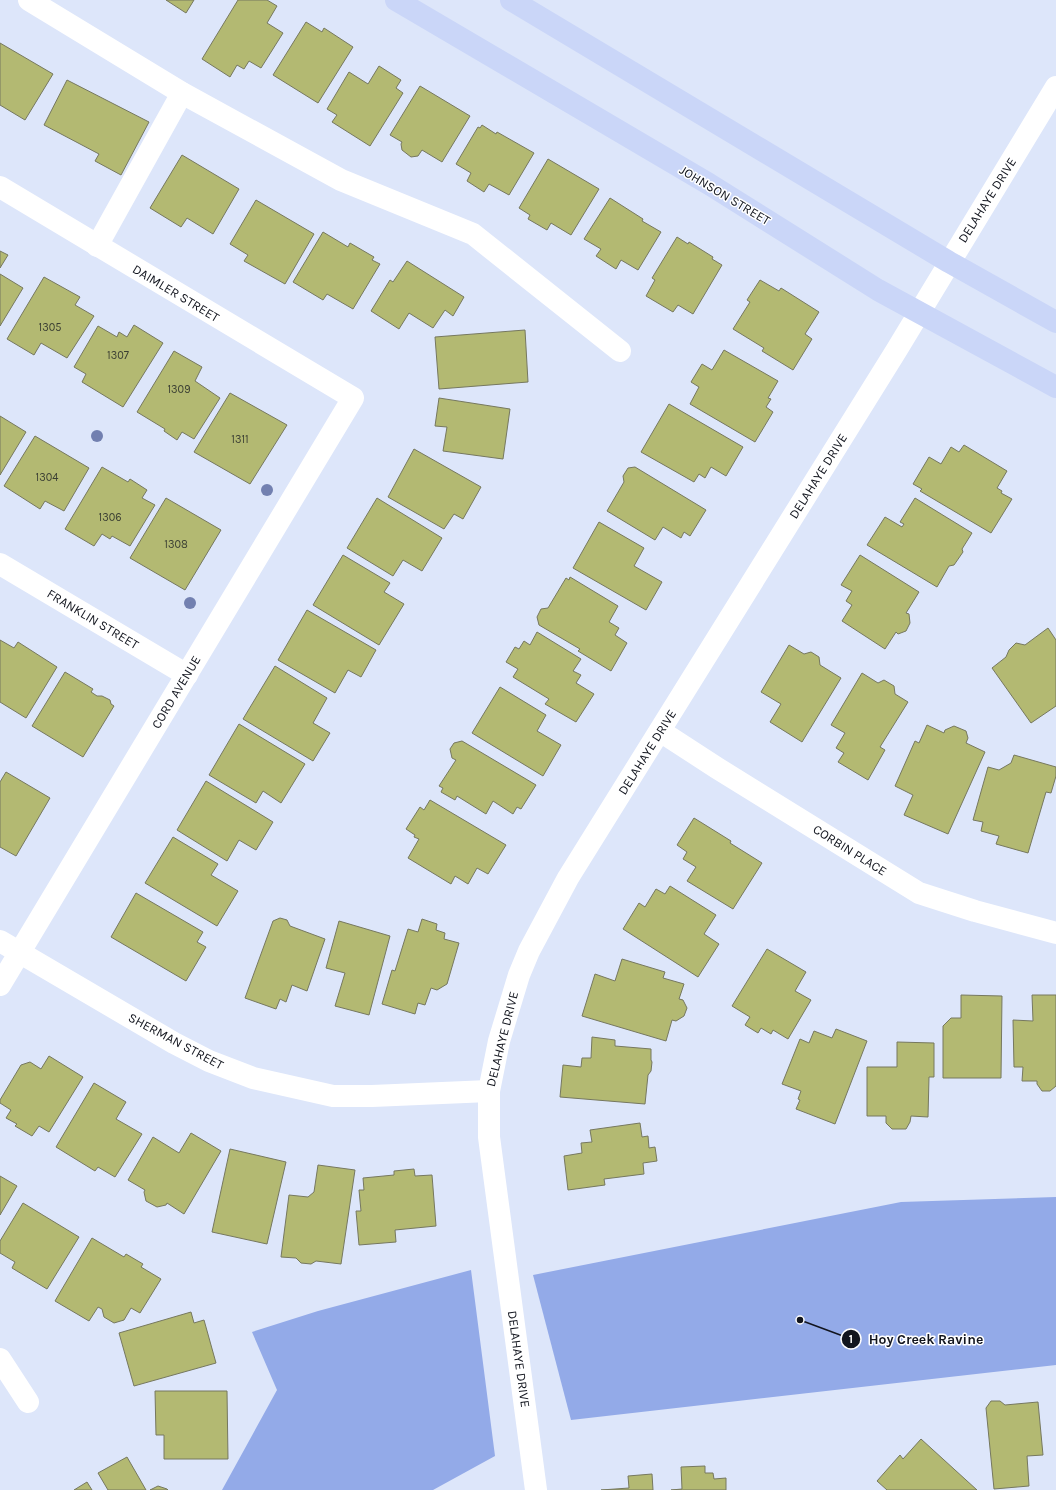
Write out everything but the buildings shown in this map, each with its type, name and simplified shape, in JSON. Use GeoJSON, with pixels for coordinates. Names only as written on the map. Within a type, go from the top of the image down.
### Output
{"type":"FeatureCollection","features":[{"type":"Feature","properties":{"kind":"main road","name":"JOHNSON STREET"},"geometry":{"type":"LineString","coordinates":[[396,0],[709,184],[878,290],[1056,387]]}},
{"type":"Feature","properties":{"kind":"main road"},"geometry":{"type":"LineString","coordinates":[[510,0],[949,262],[1056,322]]}},
{"type":"Feature","properties":{"kind":"street"},"geometry":{"type":"LineString","coordinates":[[29,0],[182,94],[340,180],[473,234],[620,351]]}},
{"type":"Feature","properties":{"kind":"street","name":"DELAHAYE DRIVE"},"geometry":{"type":"LineString","coordinates":[[536,1490],[488,1137],[489,1091],[499,1041],[519,975],[529,951],[568,878],[919,313],[1056,87]]}},
{"type":"Feature","properties":{"kind":"street"},"geometry":{"type":"LineString","coordinates":[[97,246],[182,94]]}},
{"type":"Feature","properties":{"kind":"street","name":"DAIMLER STREET"},"geometry":{"type":"LineString","coordinates":[[0,187],[353,398]]}},
{"type":"Feature","properties":{"kind":"street","name":"CORD AVENUE"},"geometry":{"type":"LineString","coordinates":[[0,985],[353,398]]}},
{"type":"Feature","properties":{"kind":"street","name":"FRANKLIN STREET"},"geometry":{"type":"LineString","coordinates":[[0,564],[187,675]]}},
{"type":"Feature","properties":{"kind":"street","name":"CORBIN PLACE"},"geometry":{"type":"LineString","coordinates":[[660,730],[717,768],[919,894],[1056,933]]}},
{"type":"Feature","properties":{"kind":"street","name":"SHERMAN STREET"},"geometry":{"type":"LineString","coordinates":[[0,941],[174,1043],[209,1061],[253,1078],[333,1096],[372,1096],[489,1091]]}},
{"type":"Feature","properties":{"kind":"street"},"geometry":{"type":"LineString","coordinates":[[0,1359],[28,1402]]}},
{"type":"Feature","properties":{"kind":"shaded area"},"geometry":{"type":"Polygon","coordinates":[[[1056,1197],[1056,1365],[571,1420],[533,1275],[901,1202],[1056,1197]]]}},
{"type":"Feature","properties":{"kind":"shaded area"},"geometry":{"type":"Polygon","coordinates":[[[471,1270],[495,1456],[433,1490],[222,1490],[277,1390],[252,1332],[318,1311],[471,1270]]]}},
{"type":"Feature","properties":{"kind":"place","name":"Hoy Creek Ravine"},"geometry":{"type":"Point","coordinates":[800,1320]}}]}
